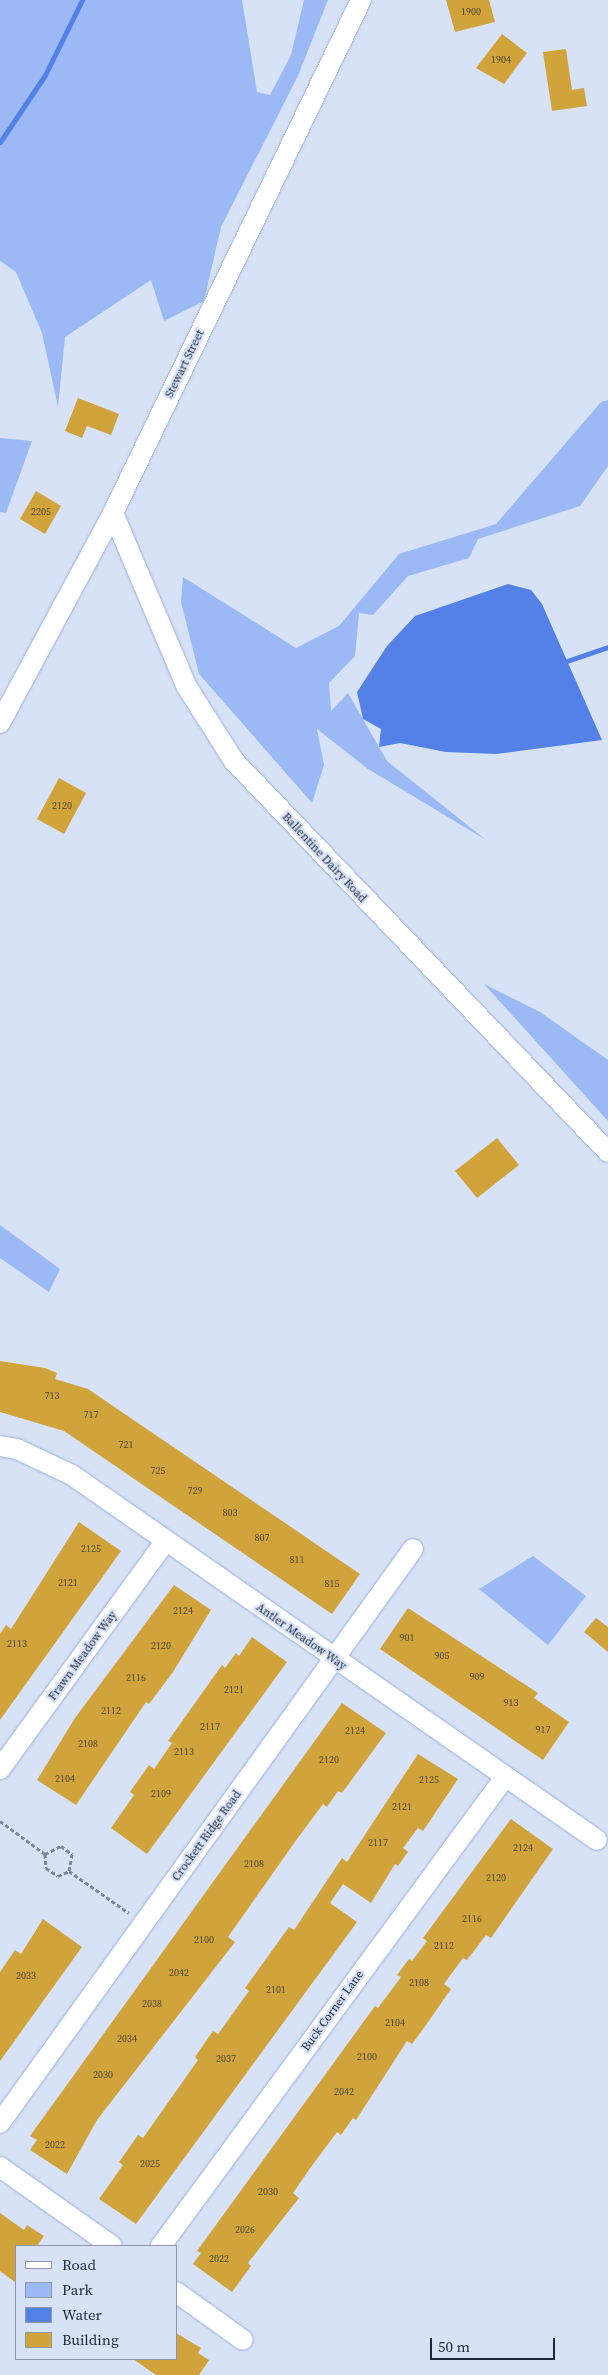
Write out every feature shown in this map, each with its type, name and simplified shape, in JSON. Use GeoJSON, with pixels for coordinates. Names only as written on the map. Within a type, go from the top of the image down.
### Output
{"type":"FeatureCollection","features":[{"type":"Feature","properties":{"kind":"street","name":"Stewart Street"},"geometry":{"type":"LineString","coordinates":[[0,723],[113,513],[361,0]]}},
{"type":"Feature","properties":{"kind":"street","name":"Ballentine Dairy Road"},"geometry":{"type":"LineString","coordinates":[[113,513],[187,687],[234,761],[608,1152]]}},
{"type":"Feature","properties":{"kind":"street","name":"Antler Meadow Way"},"geometry":{"type":"LineString","coordinates":[[0,1446],[17,1449],[72,1475],[334,1660],[597,1840]]}},
{"type":"Feature","properties":{"kind":"street","name":"Frawn Meadow Way"},"geometry":{"type":"LineString","coordinates":[[0,1769],[165,1542]]}},
{"type":"Feature","properties":{"kind":"street","name":"Crockett Ridge Road"},"geometry":{"type":"LineString","coordinates":[[0,2123],[413,1549]]}},
{"type":"Feature","properties":{"kind":"street","name":"Buck Corner Lane"},"geometry":{"type":"LineString","coordinates":[[162,2245],[505,1777]]}},
{"type":"Feature","properties":{"kind":"street"},"geometry":{"type":"LineString","coordinates":[[0,2167],[111,2245]]}},
{"type":"Feature","properties":{"kind":"street"},"geometry":{"type":"LineString","coordinates":[[178,2293],[243,2340]]}},
{"type":"Feature","properties":{"kind":"path"},"geometry":{"type":"LineString","coordinates":[[0,1821],[45,1854],[46,1868],[58,1876],[70,1871]]}},
{"type":"Feature","properties":{"kind":"path"},"geometry":{"type":"LineString","coordinates":[[45,1854],[61,1846],[72,1854],[70,1871]]}},
{"type":"Feature","properties":{"kind":"path"},"geometry":{"type":"LineString","coordinates":[[70,1871],[129,1913]]}},
{"type":"Feature","properties":{"kind":"green space"},"geometry":{"type":"Polygon","coordinates":[[[0,0],[242,0],[257,92],[270,95],[291,55],[304,0],[328,0],[298,76],[221,227],[204,301],[164,321],[151,280],[65,337],[58,407],[42,333],[16,272],[0,261],[0,0]]]}},
{"type":"Feature","properties":{"kind":"green space"},"geometry":{"type":"Polygon","coordinates":[[[608,400],[608,466],[580,506],[478,539],[469,558],[408,576],[373,615],[359,613],[355,656],[329,683],[331,711],[348,693],[387,761],[486,840],[368,769],[317,729],[324,765],[312,803],[199,674],[181,602],[183,577],[296,648],[339,626],[399,554],[496,524],[601,402],[608,400]]]}},
{"type":"Feature","properties":{"kind":"green space"},"geometry":{"type":"Polygon","coordinates":[[[0,438],[32,441],[6,513],[0,512],[0,438]]]}},
{"type":"Feature","properties":{"kind":"green space"},"geometry":{"type":"Polygon","coordinates":[[[484,984],[540,1012],[608,1060],[608,1121],[484,984]]]}},
{"type":"Feature","properties":{"kind":"green space"},"geometry":{"type":"Polygon","coordinates":[[[0,1225],[60,1269],[49,1292],[0,1258],[0,1225]]]}},
{"type":"Feature","properties":{"kind":"green space"},"geometry":{"type":"Polygon","coordinates":[[[533,1556],[586,1596],[548,1645],[479,1589],[533,1556]]]}},
{"type":"Feature","properties":{"kind":"water"},"geometry":{"type":"Polygon","coordinates":[[[508,584],[531,590],[542,604],[602,740],[496,754],[446,752],[400,743],[379,747],[381,729],[363,719],[357,692],[387,646],[415,616],[508,584]]]}},
{"type":"Feature","properties":{"kind":"building"},"geometry":{"type":"Polygon","coordinates":[[[446,0],[489,0],[495,22],[455,32],[446,0]]]}},
{"type":"Feature","properties":{"kind":"building"},"geometry":{"type":"Polygon","coordinates":[[[502,34],[527,53],[504,84],[476,68],[502,34]]]}},
{"type":"Feature","properties":{"kind":"building"},"geometry":{"type":"Polygon","coordinates":[[[566,49],[572,90],[584,88],[587,106],[552,111],[543,52],[566,49]]]}},
{"type":"Feature","properties":{"kind":"building"},"geometry":{"type":"Polygon","coordinates":[[[78,398],[119,414],[111,435],[87,426],[82,438],[65,431],[78,398]]]}},
{"type":"Feature","properties":{"kind":"building"},"geometry":{"type":"Polygon","coordinates":[[[36,491],[61,506],[45,534],[20,519],[36,491]]]}},
{"type":"Feature","properties":{"kind":"building"},"geometry":{"type":"Polygon","coordinates":[[[59,778],[86,793],[64,834],[37,819],[59,778]]]}},
{"type":"Feature","properties":{"kind":"building"},"geometry":{"type":"Polygon","coordinates":[[[497,1138],[519,1165],[477,1198],[455,1171],[497,1138]]]}},
{"type":"Feature","properties":{"kind":"building"},"geometry":{"type":"Polygon","coordinates":[[[0,1361],[45,1368],[57,1373],[55,1379],[88,1389],[360,1574],[332,1614],[64,1431],[0,1412],[0,1361]]]}},
{"type":"Feature","properties":{"kind":"building"},"geometry":{"type":"Polygon","coordinates":[[[79,1522],[121,1551],[0,1720],[0,1634],[6,1625],[11,1629],[79,1522]]]}},
{"type":"Feature","properties":{"kind":"building"},"geometry":{"type":"Polygon","coordinates":[[[174,1585],[211,1610],[173,1672],[149,1704],[146,1702],[76,1805],[37,1780],[75,1718],[174,1585]]]}},
{"type":"Feature","properties":{"kind":"building"},"geometry":{"type":"Polygon","coordinates":[[[408,1608],[538,1693],[534,1698],[569,1722],[543,1760],[380,1649],[408,1608]]]}},
{"type":"Feature","properties":{"kind":"building"},"geometry":{"type":"Polygon","coordinates":[[[596,1618],[608,1627],[608,1652],[584,1632],[596,1618]]]}},
{"type":"Feature","properties":{"kind":"building"},"geometry":{"type":"Polygon","coordinates":[[[252,1637],[287,1662],[147,1854],[111,1828],[134,1795],[130,1792],[149,1765],[154,1769],[172,1743],[168,1741],[222,1665],[225,1668],[236,1653],[239,1656],[252,1637]]]}},
{"type":"Feature","properties":{"kind":"building"},"geometry":{"type":"Polygon","coordinates":[[[342,1703],[386,1733],[342,1793],[338,1791],[327,1807],[323,1804],[297,1839],[228,1937],[235,1942],[97,2120],[67,2174],[30,2150],[37,2140],[30,2136],[342,1703]]]}},
{"type":"Feature","properties":{"kind":"building"},"geometry":{"type":"Polygon","coordinates":[[[418,1754],[458,1779],[423,1831],[418,1828],[403,1848],[408,1852],[398,1866],[395,1864],[371,1903],[343,1884],[330,1903],[357,1922],[136,2224],[99,2199],[123,2165],[119,2162],[138,2135],[143,2138],[198,2060],[195,2057],[213,2031],[218,2034],[249,1991],[245,1988],[289,1927],[294,1930],[342,1858],[347,1862],[418,1754]]]}},
{"type":"Feature","properties":{"kind":"building"},"geometry":{"type":"Polygon","coordinates":[[[511,1819],[553,1849],[491,1938],[486,1935],[467,1960],[463,1958],[444,1984],[451,1989],[412,2044],[407,2041],[356,2120],[353,2118],[341,2135],[337,2132],[311,2167],[293,2193],[299,2198],[248,2263],[251,2266],[232,2292],[193,2264],[201,2253],[197,2251],[375,2006],[378,2008],[401,1977],[397,1975],[409,1959],[412,1961],[427,1941],[423,1938],[511,1819]]]}},
{"type":"Feature","properties":{"kind":"building"},"geometry":{"type":"Polygon","coordinates":[[[43,1919],[82,1947],[0,2061],[0,1972],[15,1950],[21,1954],[43,1919]]]}},
{"type":"Feature","properties":{"kind":"building"},"geometry":{"type":"Polygon","coordinates":[[[0,2213],[24,2230],[27,2225],[44,2236],[38,2245],[15,2245],[15,2282],[0,2271],[0,2213]]]}},
{"type":"Feature","properties":{"kind":"building"},"geometry":{"type":"Polygon","coordinates":[[[178,2334],[201,2348],[198,2353],[209,2360],[199,2375],[156,2375],[134,2360],[178,2360],[178,2334]]]}},
{"type":"Feature","properties":{"kind":"waterway"},"geometry":{"type":"LineString","coordinates":[[0,142],[45,75],[82,0]]}},
{"type":"Feature","properties":{"kind":"waterway"},"geometry":{"type":"LineString","coordinates":[[564,662],[608,647]]}}]}
